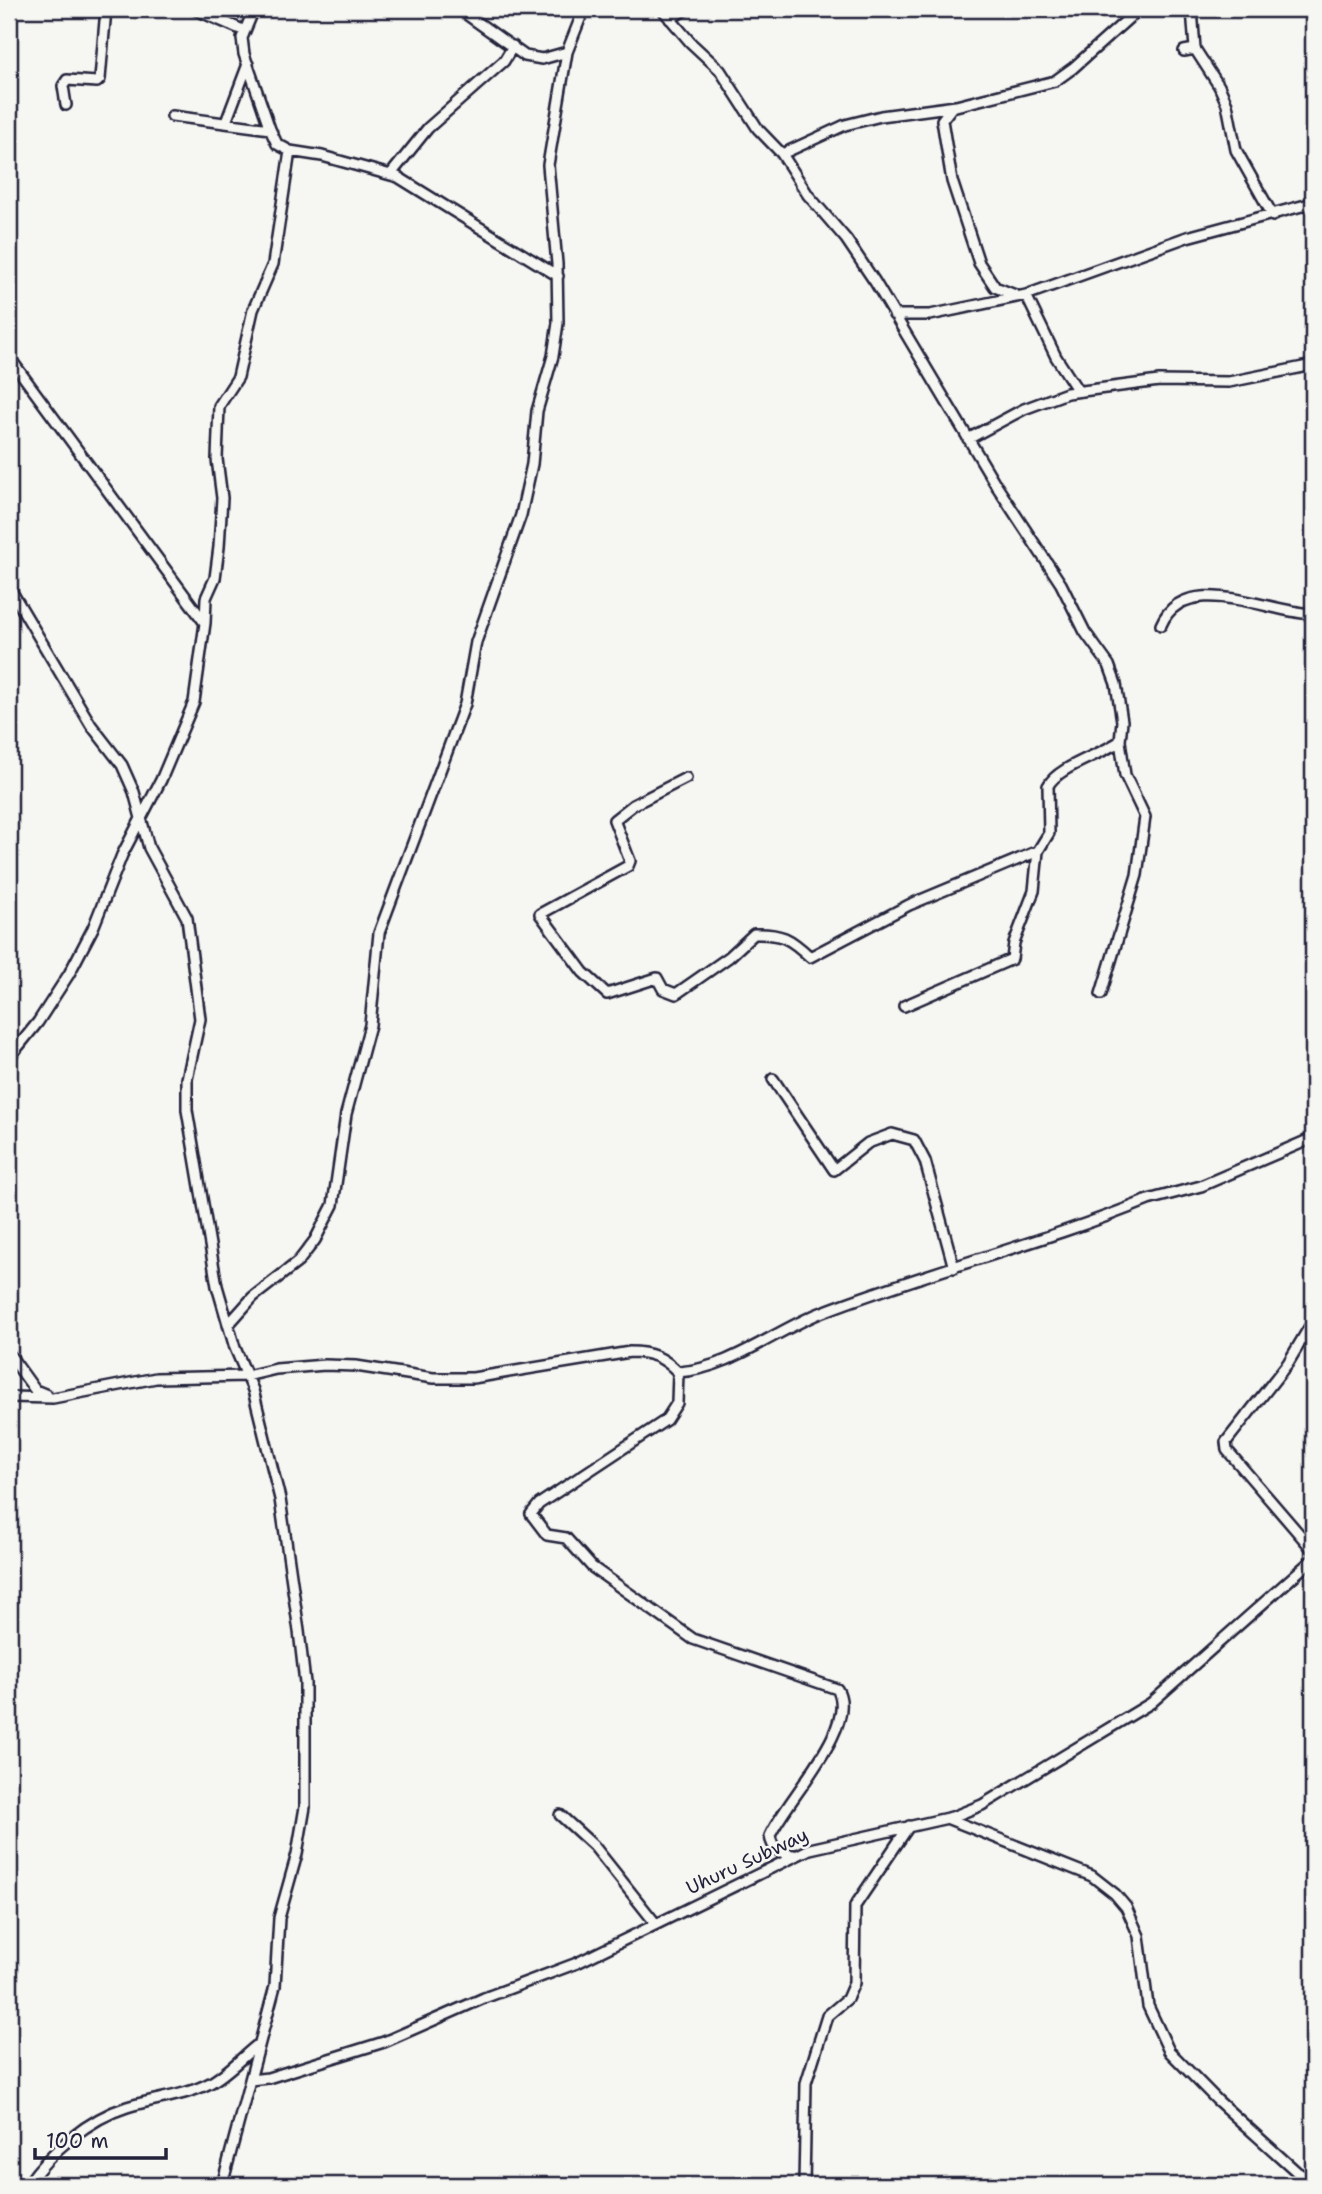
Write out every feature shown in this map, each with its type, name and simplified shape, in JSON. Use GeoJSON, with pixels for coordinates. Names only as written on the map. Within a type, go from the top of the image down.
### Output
{"type":"FeatureCollection","features":[{"type":"Feature","properties":{"kind":"street"},"geometry":{"type":"LineString","coordinates":[[66,105],[63,86],[67,80],[97,82],[100,79],[106,9]]}},
{"type":"Feature","properties":{"kind":"street"},"geometry":{"type":"LineString","coordinates":[[194,9],[245,31]]}},
{"type":"Feature","properties":{"kind":"street"},"geometry":{"type":"LineString","coordinates":[[254,9],[242,38],[270,129],[278,144],[290,151],[307,152],[391,174],[487,230],[558,276]]}},
{"type":"Feature","properties":{"kind":"street"},"geometry":{"type":"LineString","coordinates":[[459,9],[525,56],[542,59],[567,52]]}},
{"type":"Feature","properties":{"kind":"street"},"geometry":{"type":"LineString","coordinates":[[228,1325],[253,1297],[298,1262],[316,1240],[336,1195],[342,1134],[370,1026],[379,933],[465,704],[476,642],[513,540],[530,477],[537,411],[556,339],[558,276],[547,175],[567,52],[584,9]]}},
{"type":"Feature","properties":{"kind":"street"},"geometry":{"type":"LineString","coordinates":[[662,9],[720,69],[758,129],[782,155],[808,195],[860,259],[968,439],[1053,571],[1085,632],[1109,666],[1116,684],[1122,722],[1120,741],[1125,775],[1145,817],[1137,875],[1101,994]]}},
{"type":"Feature","properties":{"kind":"street"},"geometry":{"type":"LineString","coordinates":[[670,19],[686,9]]}},
{"type":"Feature","properties":{"kind":"street"},"geometry":{"type":"LineString","coordinates":[[782,155],[845,125],[906,112],[952,107],[1060,78],[1139,9]]}},
{"type":"Feature","properties":{"kind":"street"},"geometry":{"type":"LineString","coordinates":[[1192,9],[1195,49],[1219,86],[1227,104],[1236,150],[1273,216]]}},
{"type":"Feature","properties":{"kind":"street"},"geometry":{"type":"LineString","coordinates":[[391,174],[428,128],[504,61],[513,46]]}},
{"type":"Feature","properties":{"kind":"street"},"geometry":{"type":"LineString","coordinates":[[1184,51],[1195,49]]}},
{"type":"Feature","properties":{"kind":"street"},"geometry":{"type":"LineString","coordinates":[[226,122],[248,64]]}},
{"type":"Feature","properties":{"kind":"street"},"geometry":{"type":"LineString","coordinates":[[952,107],[942,121],[947,155],[979,263],[995,287],[1022,295],[1078,391]]}},
{"type":"Feature","properties":{"kind":"street"},"geometry":{"type":"LineString","coordinates":[[172,116],[270,129]]}},
{"type":"Feature","properties":{"kind":"street"},"geometry":{"type":"LineString","coordinates":[[9,1058],[38,1022],[69,974],[93,928],[122,855],[142,820],[194,702],[206,598],[217,566],[222,498],[218,459],[219,406],[241,370],[253,310],[273,264],[290,151]]}},
{"type":"Feature","properties":{"kind":"street"},"geometry":{"type":"LineString","coordinates":[[894,315],[930,315],[1022,295],[1187,237],[1273,216],[1313,203]]}},
{"type":"Feature","properties":{"kind":"street"},"geometry":{"type":"LineString","coordinates":[[9,357],[205,623]]}},
{"type":"Feature","properties":{"kind":"street"},"geometry":{"type":"LineString","coordinates":[[968,439],[1024,409],[1078,391],[1159,381],[1229,382],[1313,365]]}},
{"type":"Feature","properties":{"kind":"street"},"geometry":{"type":"LineString","coordinates":[[9,587],[91,725],[122,765],[149,848],[187,918],[200,1020],[187,1079],[187,1110],[217,1286],[247,1376],[280,1499],[301,1643],[306,1723],[303,1819],[279,1918],[275,1986],[222,2185]]}},
{"type":"Feature","properties":{"kind":"street"},"geometry":{"type":"LineString","coordinates":[[1161,625],[1172,607],[1198,597],[1234,599],[1313,614]]}},
{"type":"Feature","properties":{"kind":"street"},"geometry":{"type":"LineString","coordinates":[[904,1006],[1010,961],[1034,891],[1038,851],[1049,833],[1046,796],[1052,778],[1120,741]]}},
{"type":"Feature","properties":{"kind":"street"},"geometry":{"type":"LineString","coordinates":[[687,778],[633,805],[614,820],[630,861],[628,866],[540,914],[583,972],[607,995],[657,978],[663,989],[676,994],[729,957],[754,934],[776,933],[796,944],[810,957],[909,905],[1038,851]]}},
{"type":"Feature","properties":{"kind":"street"},"geometry":{"type":"LineString","coordinates":[[774,1079],[834,1170],[868,1143],[892,1134],[914,1140],[925,1161],[954,1268]]}},
{"type":"Feature","properties":{"kind":"street"},"geometry":{"type":"LineString","coordinates":[[9,1397],[53,1398],[156,1378],[247,1376],[275,1369],[325,1365],[462,1379],[645,1351],[659,1356],[678,1371],[694,1371],[727,1359],[820,1314],[1148,1200],[1201,1186],[1313,1138]]}},
{"type":"Feature","properties":{"kind":"street"},"geometry":{"type":"LineString","coordinates":[[1313,1321],[1287,1363],[1226,1441],[1227,1450],[1313,1550]]}},
{"type":"Feature","properties":{"kind":"street"},"geometry":{"type":"LineString","coordinates":[[9,1354],[35,1390],[53,1398]]}},
{"type":"Feature","properties":{"kind":"street"},"geometry":{"type":"LineString","coordinates":[[678,1371],[677,1403],[666,1420],[539,1504],[531,1514],[547,1535],[566,1538],[592,1567],[682,1634],[712,1647],[837,1689],[842,1703],[837,1725],[770,1836],[780,1852],[796,1855]]}},
{"type":"Feature","properties":{"kind":"street","name":"Uhuru Subway"},"geometry":{"type":"LineString","coordinates":[[250,2080],[268,2078],[384,2042],[484,1998],[577,1963],[796,1855],[826,1844],[948,1818],[989,1802],[1138,1712],[1181,1678],[1313,1559]]}},
{"type":"Feature","properties":{"kind":"street"},"geometry":{"type":"LineString","coordinates":[[560,1815],[594,1846],[656,1924]]}},
{"type":"Feature","properties":{"kind":"street"},"geometry":{"type":"LineString","coordinates":[[948,1818],[1092,1876],[1115,1894],[1126,1907],[1139,1936],[1148,2006],[1169,2051],[1217,2100],[1297,2172],[1313,2182]]}},
{"type":"Feature","properties":{"kind":"street"},"geometry":{"type":"LineString","coordinates":[[804,2185],[806,2083],[827,2016],[847,1999],[854,1983],[855,1906],[909,1826]]}},
{"type":"Feature","properties":{"kind":"street"},"geometry":{"type":"LineString","coordinates":[[27,2185],[51,2152],[84,2130],[123,2108],[169,2099],[209,2083],[258,2045]]}}]}
